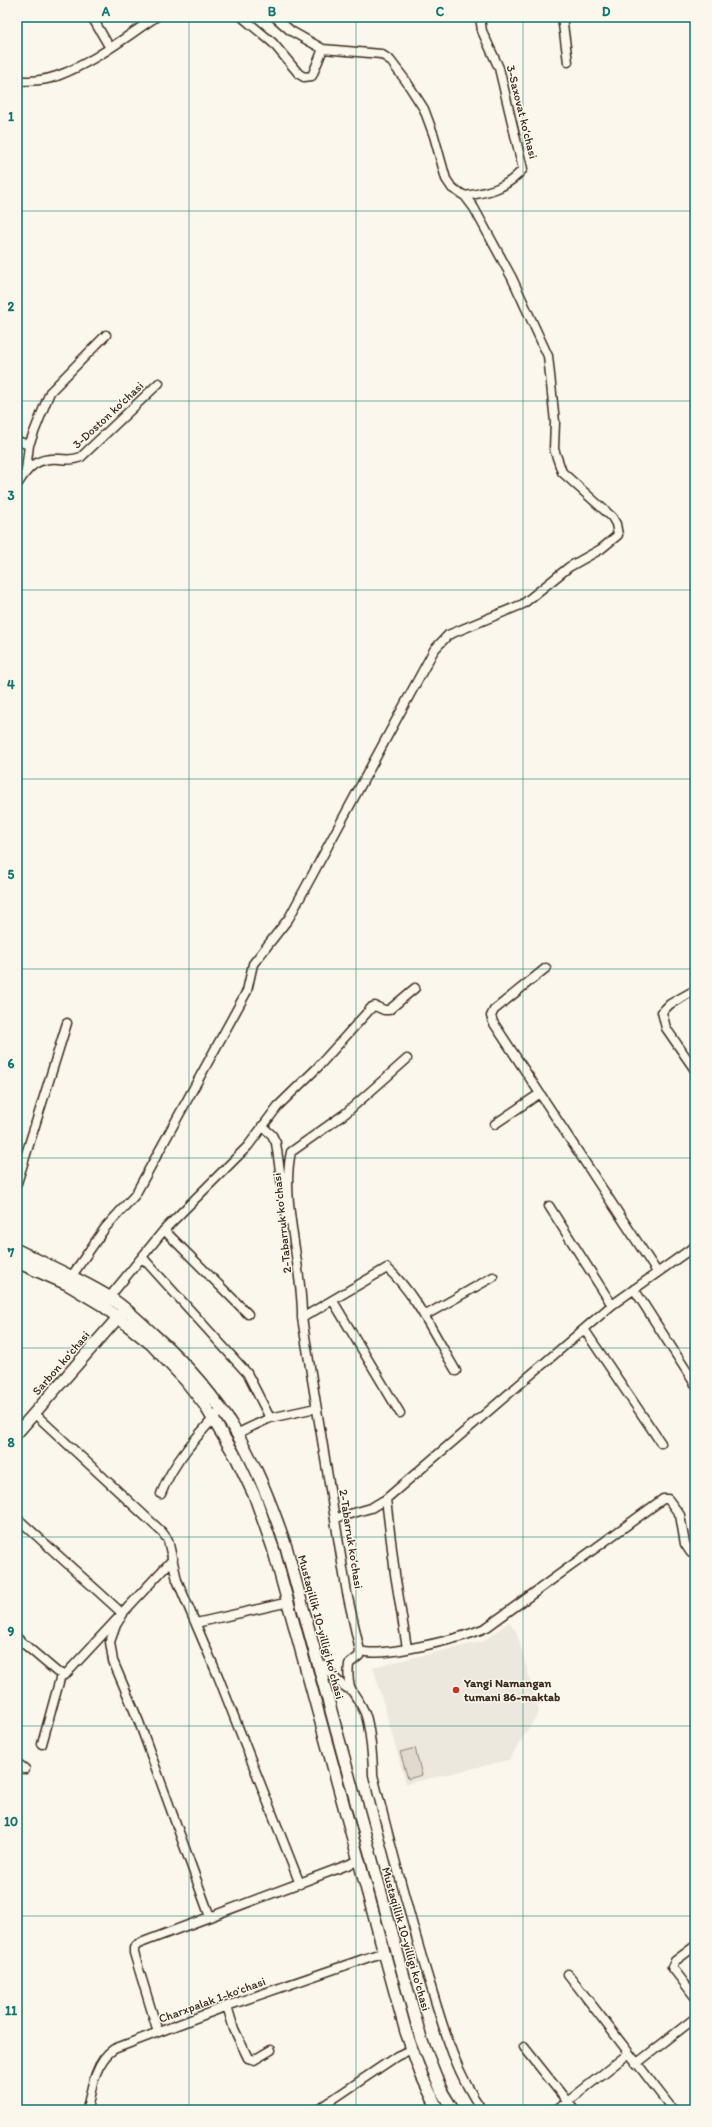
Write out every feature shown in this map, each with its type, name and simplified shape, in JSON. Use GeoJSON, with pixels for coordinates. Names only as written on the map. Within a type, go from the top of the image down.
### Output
{"type":"FeatureCollection","features":[{"type":"Feature","properties":{"kind":"main road","name":"Mustaqillik 10-yilligi ko'chasi"},"geometry":{"type":"LineString","coordinates":[[17,1250],[71,1277],[106,1301],[181,1359],[201,1382],[238,1433],[270,1499],[287,1550],[420,2039],[433,2071],[453,2110]]}},
{"type":"Feature","properties":{"kind":"main road","name":"Mustaqillik 10-yilligi ko'chasi"},"geometry":{"type":"LineString","coordinates":[[17,1262],[106,1301]]}},
{"type":"Feature","properties":{"kind":"main road","name":"Mustaqillik 10-yilligi ko'chasi"},"geometry":{"type":"LineString","coordinates":[[122,1313],[186,1380],[214,1419],[255,1497],[289,1602],[358,1862],[406,2032],[421,2074],[438,2110]]}},
{"type":"Feature","properties":{"kind":"main road","name":"Sarbon koʻchasi"},"geometry":{"type":"LineString","coordinates":[[17,1433],[122,1313]]}},
{"type":"Feature","properties":{"kind":"street"},"geometry":{"type":"LineString","coordinates":[[92,17],[110,48]]}},
{"type":"Feature","properties":{"kind":"street"},"geometry":{"type":"LineString","coordinates":[[17,82],[46,79],[57,76],[110,48],[156,17]]}},
{"type":"Feature","properties":{"kind":"street"},"geometry":{"type":"LineString","coordinates":[[242,17],[273,43],[299,74],[304,77],[312,76],[323,50]]}},
{"type":"Feature","properties":{"kind":"street"},"geometry":{"type":"LineString","coordinates":[[71,1277],[105,1228],[135,1195],[247,991],[254,964],[290,918],[434,650],[448,635],[524,604],[569,567],[601,549],[618,535],[616,524],[612,517],[562,472],[554,450],[555,422],[548,356],[512,278],[474,208],[465,196],[452,188],[446,179],[434,136],[424,109],[406,81],[390,60],[381,54],[370,52],[349,53],[323,50],[291,31],[275,17]]}},
{"type":"Feature","properties":{"kind":"street","name":"3-Saxovat koʻchasi"},"geometry":{"type":"LineString","coordinates":[[465,196],[495,190],[516,178],[523,169],[499,68],[482,31],[480,17]]}},
{"type":"Feature","properties":{"kind":"street"},"geometry":{"type":"LineString","coordinates":[[562,17],[568,62]]}},
{"type":"Feature","properties":{"kind":"street"},"geometry":{"type":"LineString","coordinates":[[17,485],[26,470],[29,445],[50,392],[106,335]]}},
{"type":"Feature","properties":{"kind":"street","name":"3-Doston koʻchasi"},"geometry":{"type":"LineString","coordinates":[[26,470],[31,465],[51,458],[75,460],[82,457],[159,383]]}},
{"type":"Feature","properties":{"kind":"street"},"geometry":{"type":"LineString","coordinates":[[17,441],[29,445]]}},
{"type":"Feature","properties":{"kind":"street"},"geometry":{"type":"LineString","coordinates":[[546,968],[494,1010],[491,1016],[539,1094],[657,1272]]}},
{"type":"Feature","properties":{"kind":"street"},"geometry":{"type":"LineString","coordinates":[[106,1301],[164,1230],[248,1146],[278,1106],[317,1068],[372,1007],[376,1006],[384,1010],[389,1010],[415,988]]}},
{"type":"Feature","properties":{"kind":"street"},"geometry":{"type":"LineString","coordinates":[[695,990],[670,1004],[662,1012],[666,1028],[695,1070]]}},
{"type":"Feature","properties":{"kind":"street"},"geometry":{"type":"LineString","coordinates":[[17,1183],[66,1023]]}},
{"type":"Feature","properties":{"kind":"street","name":"2-Tabarruk koʻchasi"},"geometry":{"type":"LineString","coordinates":[[360,1651],[347,1593],[336,1518],[316,1408],[310,1358],[302,1318],[302,1297],[288,1184],[291,1152],[346,1113],[406,1059]]}},
{"type":"Feature","properties":{"kind":"street"},"geometry":{"type":"LineString","coordinates":[[495,1124],[539,1094]]}},
{"type":"Feature","properties":{"kind":"street","name":"2-Tabarruk koʻchasi"},"geometry":{"type":"LineString","coordinates":[[262,1126],[272,1135],[276,1143],[297,1289],[298,1294],[302,1297]]}},
{"type":"Feature","properties":{"kind":"street"},"geometry":{"type":"LineString","coordinates":[[549,1206],[612,1305]]}},
{"type":"Feature","properties":{"kind":"street"},"geometry":{"type":"LineString","coordinates":[[164,1230],[248,1314]]}},
{"type":"Feature","properties":{"kind":"street"},"geometry":{"type":"LineString","coordinates":[[336,1518],[371,1508],[386,1499],[612,1305],[695,1246]]}},
{"type":"Feature","properties":{"kind":"street"},"geometry":{"type":"LineString","coordinates":[[142,1258],[247,1372],[270,1418]]}},
{"type":"Feature","properties":{"kind":"street"},"geometry":{"type":"LineString","coordinates":[[302,1318],[388,1268],[404,1286],[424,1316],[456,1371]]}},
{"type":"Feature","properties":{"kind":"street"},"geometry":{"type":"LineString","coordinates":[[424,1316],[493,1277]]}},
{"type":"Feature","properties":{"kind":"street"},"geometry":{"type":"LineString","coordinates":[[634,1289],[695,1384]]}},
{"type":"Feature","properties":{"kind":"street"},"geometry":{"type":"LineString","coordinates":[[333,1301],[400,1413]]}},
{"type":"Feature","properties":{"kind":"street"},"geometry":{"type":"LineString","coordinates":[[584,1329],[662,1443]]}},
{"type":"Feature","properties":{"kind":"street"},"geometry":{"type":"LineString","coordinates":[[238,1433],[270,1418],[316,1408]]}},
{"type":"Feature","properties":{"kind":"street"},"geometry":{"type":"LineString","coordinates":[[161,1494],[167,1478],[190,1444],[222,1410]]}},
{"type":"Feature","properties":{"kind":"street"},"geometry":{"type":"LineString","coordinates":[[34,1413],[162,1532],[168,1540],[177,1580],[300,1884]]}},
{"type":"Feature","properties":{"kind":"street"},"geometry":{"type":"LineString","coordinates":[[386,1499],[394,1574],[407,1648]]}},
{"type":"Feature","properties":{"kind":"street"},"geometry":{"type":"LineString","coordinates":[[482,2110],[462,2076],[451,2051],[411,1923],[375,1782],[365,1714],[350,1690],[349,1664],[359,1656],[360,1651],[368,1654],[407,1648],[473,1634],[487,1627],[663,1499],[668,1499],[680,1515],[685,1544],[691,1553],[695,1553]]}},
{"type":"Feature","properties":{"kind":"street"},"geometry":{"type":"LineString","coordinates":[[17,1518],[123,1614]]}},
{"type":"Feature","properties":{"kind":"street"},"geometry":{"type":"LineString","coordinates":[[61,1675],[70,1672],[173,1559]]}},
{"type":"Feature","properties":{"kind":"street"},"geometry":{"type":"LineString","coordinates":[[196,1624],[289,1602]]}},
{"type":"Feature","properties":{"kind":"street"},"geometry":{"type":"LineString","coordinates":[[123,1614],[116,1625],[110,1642],[112,1661],[139,1722],[210,1917]]}},
{"type":"Feature","properties":{"kind":"street"},"geometry":{"type":"LineString","coordinates":[[17,1638],[61,1675]]}},
{"type":"Feature","properties":{"kind":"street"},"geometry":{"type":"LineString","coordinates":[[316,1660],[327,1667],[338,1684],[350,1690]]}},
{"type":"Feature","properties":{"kind":"street"},"geometry":{"type":"LineString","coordinates":[[42,1744],[61,1675]]}},
{"type":"Feature","properties":{"kind":"street"},"geometry":{"type":"LineString","coordinates":[[17,1763],[25,1769]]}},
{"type":"Feature","properties":{"kind":"street"},"geometry":{"type":"LineString","coordinates":[[158,2032],[134,1953],[134,1948],[138,1944],[358,1862]]}},
{"type":"Feature","properties":{"kind":"street"},"geometry":{"type":"LineString","coordinates":[[695,1946],[675,1961],[672,1967],[695,1997]]}},
{"type":"Feature","properties":{"kind":"street","name":"Charxpalak 1-koʻchasi"},"geometry":{"type":"LineString","coordinates":[[87,2110],[92,2083],[108,2053],[227,2006],[384,1952]]}},
{"type":"Feature","properties":{"kind":"street"},"geometry":{"type":"LineString","coordinates":[[568,1974],[628,2054],[673,2110]]}},
{"type":"Feature","properties":{"kind":"street"},"geometry":{"type":"LineString","coordinates":[[227,2006],[234,2029],[248,2058],[254,2060],[271,2050]]}},
{"type":"Feature","properties":{"kind":"street"},"geometry":{"type":"LineString","coordinates":[[636,2064],[695,2018]]}},
{"type":"Feature","properties":{"kind":"street"},"geometry":{"type":"LineString","coordinates":[[524,2048],[574,2110]]}},
{"type":"Feature","properties":{"kind":"street"},"geometry":{"type":"LineString","coordinates":[[317,2110],[397,2056],[412,2049]]}},
{"type":"Feature","properties":{"kind":"street"},"geometry":{"type":"LineString","coordinates":[[557,2110],[628,2054]]}},
{"type":"Feature","properties":{"kind":"shaded area","name":"Yangi Namangan tumani 86-maktab"},"geometry":{"type":"Polygon","coordinates":[[[509,1622],[517,1633],[539,1712],[509,1760],[406,1784],[373,1667],[484,1641],[509,1622]]]}},
{"type":"Feature","properties":{"kind":"shaded area"},"geometry":{"type":"Polygon","coordinates":[[[415,1748],[422,1775],[408,1779],[400,1752],[415,1748]]]}},
{"type":"Feature","properties":{"kind":"place","name":"Yangi Namangan tumani 86-maktab"},"geometry":{"type":"Point","coordinates":[456,1690]}}]}
